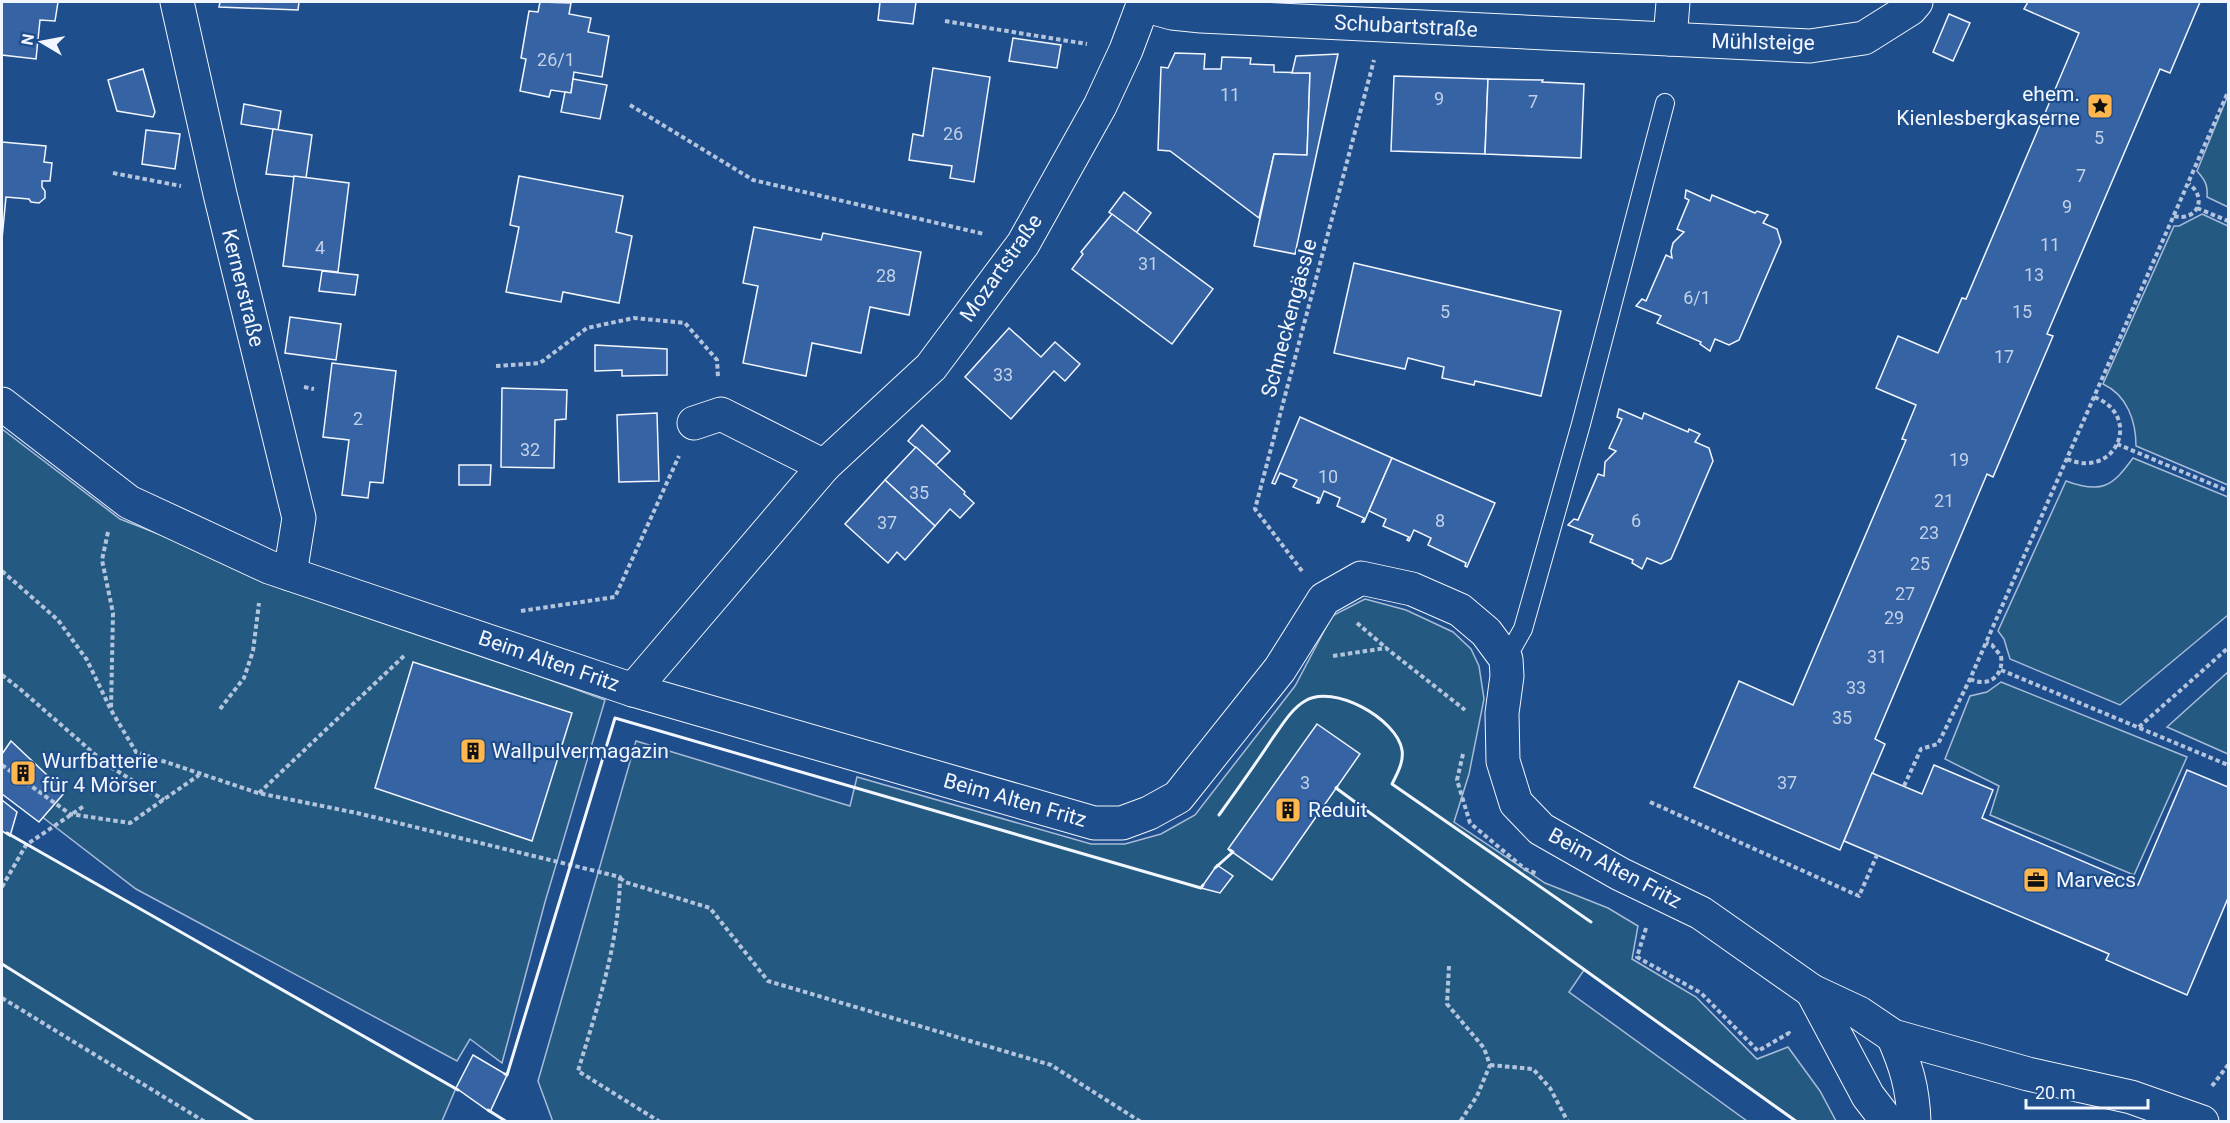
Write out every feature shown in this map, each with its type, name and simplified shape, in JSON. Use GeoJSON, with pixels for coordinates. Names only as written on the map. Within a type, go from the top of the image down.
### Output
{"type":"FeatureCollection","features":[{"type":"Feature","properties":{"kind":"street","name":"Kernerstraße"},"geometry":{"type":"LineString","coordinates":[[177,2],[220,194],[299,518],[279,571]]}},
{"type":"Feature","properties":{"kind":"street"},"geometry":{"type":"LineString","coordinates":[[1670,39],[1673,2]]}},
{"type":"Feature","properties":{"kind":"street","name":"Mühlsteige"},"geometry":{"type":"LineString","coordinates":[[1670,39],[1810,46],[1864,38],[1910,9],[1916,2]]}},
{"type":"Feature","properties":{"kind":"street","name":"Schubartstraße"},"geometry":{"type":"LineString","coordinates":[[1143,3],[1172,13],[1201,16],[1670,39]]}},
{"type":"Feature","properties":{"kind":"street","name":"Mozartstraße"},"geometry":{"type":"LineString","coordinates":[[633,690],[824,466],[930,367],[1023,244],[1100,106],[1126,50],[1143,3]]}},
{"type":"Feature","properties":{"kind":"street","name":"Beim Alten Fritz"},"geometry":{"type":"LineString","coordinates":[[2,404],[129,502],[279,571],[633,690],[1094,823],[1122,823],[1149,813],[1178,797],[1280,669],[1324,599],[1361,578],[1412,589],[1460,610],[1486,632],[1506,659],[1508,676],[1502,713],[1503,761],[1516,803],[1541,829],[1620,874],[1701,912],[1812,991],[1859,1013],[1893,1036],[2028,1074],[2131,1097],[2189,1115],[2202,1122]]}},
{"type":"Feature","properties":{"kind":"street"},"geometry":{"type":"LineString","coordinates":[[707,418],[824,466]]}},
{"type":"Feature","properties":{"kind":"street","name":"Beim Alten Fritz"},"geometry":{"type":"LineString","coordinates":[[1812,991],[1868,1096],[1888,1122]]}},
{"type":"Feature","properties":{"kind":"street"},"geometry":{"type":"LineString","coordinates":[[1893,1036],[1913,1095],[1914,1122]]}},
{"type":"Feature","properties":{"kind":"lane"},"geometry":{"type":"LineString","coordinates":[[1506,659],[1523,628],[1572,458],[1665,103]]}},
{"type":"Feature","properties":{"kind":"path"},"geometry":{"type":"LineString","coordinates":[[945,21],[1126,50]]}},
{"type":"Feature","properties":{"kind":"path","name":"Schneckengässle"},"geometry":{"type":"LineString","coordinates":[[1324,599],[1255,509],[1383,25]]}},
{"type":"Feature","properties":{"kind":"path"},"geometry":{"type":"LineString","coordinates":[[1904,786],[1920,749],[1938,744],[1970,679],[2229,92]]}},
{"type":"Feature","properties":{"kind":"path"},"geometry":{"type":"LineString","coordinates":[[630,105],[753,180],[1023,244]]}},
{"type":"Feature","properties":{"kind":"path"},"geometry":{"type":"LineString","coordinates":[[113,173],[220,194]]}},
{"type":"Feature","properties":{"kind":"path"},"geometry":{"type":"LineString","coordinates":[[2174,216],[2185,217],[2197,208],[2199,196],[2188,184]]}},
{"type":"Feature","properties":{"kind":"path"},"geometry":{"type":"LineString","coordinates":[[2197,208],[2229,221]]}},
{"type":"Feature","properties":{"kind":"path"},"geometry":{"type":"LineString","coordinates":[[496,366],[540,363],[587,328],[634,318],[685,324],[717,360],[707,418],[615,597],[520,612]]}},
{"type":"Feature","properties":{"kind":"path"},"geometry":{"type":"LineString","coordinates":[[2067,459],[2085,464],[2095,463],[2112,453],[2117,444],[2120,425],[2117,415],[2103,400],[2094,397]]}},
{"type":"Feature","properties":{"kind":"path"},"geometry":{"type":"LineString","coordinates":[[2117,444],[2229,491]]}},
{"type":"Feature","properties":{"kind":"path"},"geometry":{"type":"LineString","coordinates":[[111,710],[113,613],[102,560],[108,531],[129,502]]}},
{"type":"Feature","properties":{"kind":"path"},"geometry":{"type":"LineString","coordinates":[[2,571],[58,620],[87,660],[111,710],[136,752],[258,793],[357,813],[620,878],[625,882],[710,908],[768,981],[1051,1065],[1141,1122]]}},
{"type":"Feature","properties":{"kind":"path"},"geometry":{"type":"LineString","coordinates":[[220,709],[244,678],[253,651],[261,594],[279,571]]}},
{"type":"Feature","properties":{"kind":"path"},"geometry":{"type":"LineString","coordinates":[[258,793],[438,624]]}},
{"type":"Feature","properties":{"kind":"path"},"geometry":{"type":"LineString","coordinates":[[1970,679],[1982,683],[1988,682],[1994,679],[2001,670],[2001,656],[1992,645],[1986,643]]}},
{"type":"Feature","properties":{"kind":"path"},"geometry":{"type":"LineString","coordinates":[[1280,669],[1305,661],[1386,648],[1468,714]]}},
{"type":"Feature","properties":{"kind":"path"},"geometry":{"type":"LineString","coordinates":[[2139,727],[2229,648]]}},
{"type":"Feature","properties":{"kind":"path"},"geometry":{"type":"LineString","coordinates":[[2001,670],[2229,765]]}},
{"type":"Feature","properties":{"kind":"path"},"geometry":{"type":"LineString","coordinates":[[2,675],[106,764],[164,800]]}},
{"type":"Feature","properties":{"kind":"path"},"geometry":{"type":"LineString","coordinates":[[1464,750],[1457,780],[1470,823],[1525,869],[1546,877]]}},
{"type":"Feature","properties":{"kind":"path"},"geometry":{"type":"LineString","coordinates":[[2,765],[70,814],[130,823],[200,775]]}},
{"type":"Feature","properties":{"kind":"path"},"geometry":{"type":"LineString","coordinates":[[1650,802],[1859,896],[1876,855]]}},
{"type":"Feature","properties":{"kind":"path"},"geometry":{"type":"LineString","coordinates":[[2,887],[26,845],[84,806]]}},
{"type":"Feature","properties":{"kind":"path"},"geometry":{"type":"LineString","coordinates":[[620,878],[620,903],[608,971],[578,1071],[660,1122]]}},
{"type":"Feature","properties":{"kind":"path"},"geometry":{"type":"LineString","coordinates":[[1647,926],[1637,957],[1701,993],[1758,1051],[1789,1033],[1795,1042]]}},
{"type":"Feature","properties":{"kind":"path"},"geometry":{"type":"LineString","coordinates":[[1449,966],[1447,1004],[1484,1048],[1490,1065],[1477,1096],[1460,1122]]}},
{"type":"Feature","properties":{"kind":"path"},"geometry":{"type":"LineString","coordinates":[[2,998],[205,1122]]}},
{"type":"Feature","properties":{"kind":"path"},"geometry":{"type":"LineString","coordinates":[[1490,1065],[1533,1069],[1550,1089],[1568,1122]]}},
{"type":"Feature","properties":{"kind":"path"},"geometry":{"type":"LineString","coordinates":[[2209,1090],[2229,1065]]}},
{"type":"Feature","properties":{"kind":"shaded area"},"geometry":{"type":"Polygon","coordinates":[[[2228,95],[2228,207],[2207,197],[2205,183],[2197,171],[2228,95]]]}},
{"type":"Feature","properties":{"kind":"shaded area"},"geometry":{"type":"Polygon","coordinates":[[[2202,214],[2228,226],[2228,485],[2136,446],[2132,418],[2124,402],[2103,384],[2174,226],[2179,226],[2202,214]]]}},
{"type":"Feature","properties":{"kind":"shaded area"},"geometry":{"type":"Polygon","coordinates":[[[2,429],[120,519],[302,590],[605,700],[545,902],[502,1063],[470,1039],[457,1061],[136,889],[2,786],[2,429]]]}},
{"type":"Feature","properties":{"kind":"shaded area"},"geometry":{"type":"Polygon","coordinates":[[[2133,458],[2228,497],[2228,615],[2120,705],[2010,659],[2004,639],[1998,631],[2066,481],[2088,487],[2105,485],[2119,476],[2133,458]]]}},
{"type":"Feature","properties":{"kind":"shaded area"},"geometry":{"type":"Polygon","coordinates":[[[1365,599],[1406,610],[1453,632],[1471,649],[1479,666],[1484,699],[1469,774],[1454,822],[1545,883],[1608,908],[1638,926],[1632,959],[1696,997],[1757,1059],[1788,1047],[1820,1091],[1836,1121],[1797,1121],[1584,970],[1569,992],[1747,1121],[553,1122],[538,1081],[636,741],[850,806],[857,777],[1091,844],[1125,844],[1161,834],[1195,815],[1295,686],[1332,616],[1365,599]]]}},
{"type":"Feature","properties":{"kind":"shaded area"},"geometry":{"type":"Polygon","coordinates":[[[2228,672],[2228,754],[2167,727],[2228,672]]]}},
{"type":"Feature","properties":{"kind":"shaded area"},"geometry":{"type":"Polygon","coordinates":[[[2001,682],[2187,757],[2134,875],[1990,815],[1999,786],[1945,759],[1970,696],[1987,692],[2001,682]]]}},
{"type":"Feature","properties":{"kind":"shaded area"},"geometry":{"type":"Polygon","coordinates":[[[2,830],[456,1088],[442,1121],[2,1121],[2,830]]]}},
{"type":"Feature","properties":{"kind":"building"},"geometry":{"type":"Polygon","coordinates":[[[2,2],[58,2],[55,21],[40,20],[36,59],[2,55],[2,2]]]}},
{"type":"Feature","properties":{"kind":"building"},"geometry":{"type":"Polygon","coordinates":[[[220,2],[299,2],[298,10],[219,7],[220,2]]]}},
{"type":"Feature","properties":{"kind":"building"},"geometry":{"type":"Polygon","coordinates":[[[540,2],[571,3],[569,14],[591,18],[588,32],[609,36],[602,77],[574,72],[571,93],[551,90],[549,97],[520,91],[526,59],[521,58],[529,11],[538,12],[540,2]]]}},
{"type":"Feature","properties":{"kind":"building"},"geometry":{"type":"Polygon","coordinates":[[[880,2],[916,2],[913,24],[878,20],[880,2]]]}},
{"type":"Feature","properties":{"kind":"building"},"geometry":{"type":"Polygon","coordinates":[[[2028,2],[2200,2],[2170,73],[2160,69],[2047,334],[2053,336],[1993,477],[1987,474],[1875,739],[1885,744],[1840,850],[1694,787],[1739,681],[1793,705],[1906,440],[1902,439],[1916,405],[1876,388],[1898,336],[1938,353],[1962,298],[1966,299],[2079,33],[2024,9],[2028,2]]]}},
{"type":"Feature","properties":{"kind":"building"},"geometry":{"type":"Polygon","coordinates":[[[1949,14],[1970,23],[1953,61],[1933,52],[1949,14]]]}},
{"type":"Feature","properties":{"kind":"building"},"geometry":{"type":"Polygon","coordinates":[[[1013,38],[1061,45],[1057,68],[1009,61],[1013,38]]]}},
{"type":"Feature","properties":{"kind":"building"},"geometry":{"type":"Polygon","coordinates":[[[1175,53],[1205,54],[1204,69],[1221,69],[1222,57],[1251,58],[1250,64],[1274,65],[1274,72],[1310,73],[1307,155],[1274,154],[1259,218],[1170,151],[1158,150],[1161,67],[1168,68],[1175,53]]]}},
{"type":"Feature","properties":{"kind":"building"},"geometry":{"type":"Polygon","coordinates":[[[1338,54],[1295,254],[1254,246],[1274,154],[1307,155],[1310,73],[1292,73],[1296,56],[1338,54]]]}},
{"type":"Feature","properties":{"kind":"building"},"geometry":{"type":"Polygon","coordinates":[[[933,68],[990,77],[974,182],[950,178],[952,166],[909,160],[913,134],[923,136],[933,68]]]}},
{"type":"Feature","properties":{"kind":"building"},"geometry":{"type":"Polygon","coordinates":[[[143,69],[155,112],[153,117],[117,111],[108,80],[143,69]]]}},
{"type":"Feature","properties":{"kind":"building"},"geometry":{"type":"Polygon","coordinates":[[[1394,76],[1488,79],[1485,154],[1391,151],[1394,76]]]}},
{"type":"Feature","properties":{"kind":"building"},"geometry":{"type":"Polygon","coordinates":[[[573,79],[607,85],[600,119],[561,112],[565,92],[571,93],[573,79]]]}},
{"type":"Feature","properties":{"kind":"building"},"geometry":{"type":"Polygon","coordinates":[[[1488,79],[1543,80],[1542,82],[1584,84],[1581,158],[1485,154],[1488,79]]]}},
{"type":"Feature","properties":{"kind":"building"},"geometry":{"type":"Polygon","coordinates":[[[244,104],[281,111],[278,130],[241,124],[244,104]]]}},
{"type":"Feature","properties":{"kind":"building"},"geometry":{"type":"Polygon","coordinates":[[[273,129],[312,135],[306,178],[266,174],[273,129]]]}},
{"type":"Feature","properties":{"kind":"building"},"geometry":{"type":"Polygon","coordinates":[[[146,130],[180,134],[175,169],[142,164],[146,130]]]}},
{"type":"Feature","properties":{"kind":"building"},"geometry":{"type":"Polygon","coordinates":[[[2,142],[46,146],[44,162],[52,163],[50,181],[42,181],[45,198],[39,203],[31,202],[29,199],[6,197],[2,239],[2,142]]]}},
{"type":"Feature","properties":{"kind":"building"},"geometry":{"type":"Polygon","coordinates":[[[294,176],[349,183],[338,272],[283,266],[294,176]]]}},
{"type":"Feature","properties":{"kind":"building"},"geometry":{"type":"Polygon","coordinates":[[[519,176],[623,196],[616,232],[632,236],[619,303],[563,292],[561,302],[506,292],[519,227],[510,225],[519,176]]]}},
{"type":"Feature","properties":{"kind":"building"},"geometry":{"type":"Polygon","coordinates":[[[1686,190],[1710,201],[1712,195],[1755,213],[1757,211],[1768,215],[1763,223],[1777,229],[1781,242],[1739,340],[1729,345],[1715,339],[1710,351],[1700,344],[1701,342],[1657,323],[1661,316],[1636,306],[1642,299],[1646,301],[1666,255],[1672,258],[1673,243],[1684,232],[1677,229],[1689,200],[1685,198],[1686,190]]]}},
{"type":"Feature","properties":{"kind":"building"},"geometry":{"type":"Polygon","coordinates":[[[1124,192],[1151,213],[1136,233],[1109,212],[1124,192]]]}},
{"type":"Feature","properties":{"kind":"building"},"geometry":{"type":"Polygon","coordinates":[[[1112,214],[1213,289],[1172,344],[1072,269],[1083,254],[1081,252],[1112,214]]]}},
{"type":"Feature","properties":{"kind":"building"},"geometry":{"type":"Polygon","coordinates":[[[754,227],[821,240],[823,233],[921,252],[909,315],[870,307],[861,353],[812,343],[806,376],[743,363],[758,286],[743,283],[754,227]]]}},
{"type":"Feature","properties":{"kind":"building"},"geometry":{"type":"Polygon","coordinates":[[[1354,263],[1561,311],[1541,396],[1475,381],[1474,385],[1442,378],[1444,367],[1408,358],[1405,369],[1334,353],[1354,263]]]}},
{"type":"Feature","properties":{"kind":"building"},"geometry":{"type":"Polygon","coordinates":[[[322,271],[358,275],[355,295],[319,291],[322,271]]]}},
{"type":"Feature","properties":{"kind":"building"},"geometry":{"type":"Polygon","coordinates":[[[290,317],[341,324],[336,360],[285,353],[290,317]]]}},
{"type":"Feature","properties":{"kind":"building"},"geometry":{"type":"Polygon","coordinates":[[[1009,328],[1041,357],[1055,342],[1080,364],[1065,381],[1054,371],[1011,419],[965,377],[1009,328]]]}},
{"type":"Feature","properties":{"kind":"building"},"geometry":{"type":"Polygon","coordinates":[[[595,345],[667,349],[667,375],[622,376],[622,370],[595,371],[595,345]]]}},
{"type":"Feature","properties":{"kind":"building"},"geometry":{"type":"Polygon","coordinates":[[[332,363],[396,371],[383,483],[370,482],[368,498],[342,495],[349,440],[323,437],[332,363]]]}},
{"type":"Feature","properties":{"kind":"building"},"geometry":{"type":"Polygon","coordinates":[[[502,388],[567,390],[566,419],[555,420],[554,468],[501,467],[502,388]]]}},
{"type":"Feature","properties":{"kind":"building"},"geometry":{"type":"Polygon","coordinates":[[[1619,409],[1642,419],[1644,413],[1688,432],[1689,429],[1700,434],[1695,442],[1709,448],[1713,461],[1671,559],[1661,564],[1647,558],[1642,569],[1632,563],[1633,560],[1590,542],[1593,535],[1568,525],[1574,519],[1578,520],[1598,474],[1604,476],[1605,462],[1616,451],[1609,448],[1622,419],[1617,417],[1619,409]]]}},
{"type":"Feature","properties":{"kind":"building"},"geometry":{"type":"Polygon","coordinates":[[[657,413],[659,481],[619,482],[617,415],[657,413]]]}},
{"type":"Feature","properties":{"kind":"building"},"geometry":{"type":"Polygon","coordinates":[[[1300,417],[1392,458],[1364,522],[1362,522],[1364,518],[1337,506],[1340,498],[1324,491],[1317,503],[1319,498],[1293,487],[1297,480],[1280,473],[1275,484],[1272,483],[1300,417]]]}},
{"type":"Feature","properties":{"kind":"building"},"geometry":{"type":"Polygon","coordinates":[[[922,425],[950,451],[936,465],[908,441],[922,425]]]}},
{"type":"Feature","properties":{"kind":"building"},"geometry":{"type":"Polygon","coordinates":[[[916,447],[974,503],[960,518],[950,509],[935,526],[885,480],[916,447]]]}},
{"type":"Feature","properties":{"kind":"building"},"geometry":{"type":"Polygon","coordinates":[[[1392,458],[1495,503],[1467,567],[1466,563],[1428,545],[1431,538],[1414,530],[1409,541],[1407,540],[1409,537],[1383,526],[1386,519],[1369,511],[1392,458]]]}},
{"type":"Feature","properties":{"kind":"building"},"geometry":{"type":"Polygon","coordinates":[[[459,465],[491,465],[490,485],[459,485],[459,465]]]}},
{"type":"Feature","properties":{"kind":"building"},"geometry":{"type":"Polygon","coordinates":[[[885,480],[935,526],[905,560],[897,552],[888,563],[845,524],[885,480]]]}},
{"type":"Feature","properties":{"kind":"building","name":"Wallpulvermagazin"},"geometry":{"type":"Polygon","coordinates":[[[413,662],[572,713],[532,841],[375,788],[413,662]]]}},
{"type":"Feature","properties":{"kind":"building","name":"Reduit"},"geometry":{"type":"Polygon","coordinates":[[[1317,724],[1360,754],[1272,880],[1228,849],[1317,724]]]}},
{"type":"Feature","properties":{"kind":"building","name":"Wurfbatterie für 4 Mörser"},"geometry":{"type":"Polygon","coordinates":[[[11,741],[65,792],[39,822],[2,794],[2,754],[11,741]]]}},
{"type":"Feature","properties":{"kind":"building"},"geometry":{"type":"Polygon","coordinates":[[[1934,765],[1993,790],[1982,818],[2138,885],[2187,770],[2228,787],[2228,898],[2187,995],[2106,960],[2109,954],[1844,841],[1872,773],[1922,794],[1934,765]]]}},
{"type":"Feature","properties":{"kind":"building"},"geometry":{"type":"Polygon","coordinates":[[[2,800],[17,812],[10,836],[2,831],[2,800]]]}},
{"type":"Feature","properties":{"kind":"building"},"geometry":{"type":"Polygon","coordinates":[[[1217,865],[1233,876],[1220,893],[1201,888],[1217,865]]]}},
{"type":"Feature","properties":{"kind":"building"},"geometry":{"type":"Polygon","coordinates":[[[473,1055],[507,1075],[490,1112],[456,1088],[473,1055]]]}},
{"type":"Feature","properties":{"kind":"wall"},"geometry":{"type":"LineString","coordinates":[[1219,815],[1295,709],[1305,701],[1317,697],[1347,700],[1376,716],[1398,738],[1402,759],[1392,784],[1591,922]]}},
{"type":"Feature","properties":{"kind":"wall"},"geometry":{"type":"LineString","coordinates":[[505,1074],[507,1075],[615,718],[1201,888],[1203,885]]}},
{"type":"Feature","properties":{"kind":"wall"},"geometry":{"type":"LineString","coordinates":[[1337,787],[1568,958],[1797,1122]]}},
{"type":"Feature","properties":{"kind":"wall"},"geometry":{"type":"LineString","coordinates":[[7,833],[458,1090]]}},
{"type":"Feature","properties":{"kind":"wall"},"geometry":{"type":"LineString","coordinates":[[1215,868],[1233,852],[1230,850]]}},
{"type":"Feature","properties":{"kind":"wall"},"geometry":{"type":"LineString","coordinates":[[2,964],[255,1122]]}},
{"type":"Feature","properties":{"kind":"wall"},"geometry":{"type":"LineString","coordinates":[[488,1110],[507,1122]]}},
{"type":"Feature","properties":{"kind":"place","name":"ehem. Kienlesbergkaserne"},"geometry":{"type":"Point","coordinates":[2100,106]}},
{"type":"Feature","properties":{"kind":"place","name":"Wallpulvermagazin"},"geometry":{"type":"Point","coordinates":[473,751]}},
{"type":"Feature","properties":{"kind":"place","name":"Wurfbatterie für 4 Mörser"},"geometry":{"type":"Point","coordinates":[23,773]}},
{"type":"Feature","properties":{"kind":"place","name":"Reduit"},"geometry":{"type":"Point","coordinates":[1288,810]}},
{"type":"Feature","properties":{"kind":"place","name":"Marvecs"},"geometry":{"type":"Point","coordinates":[2036,880]}}]}
